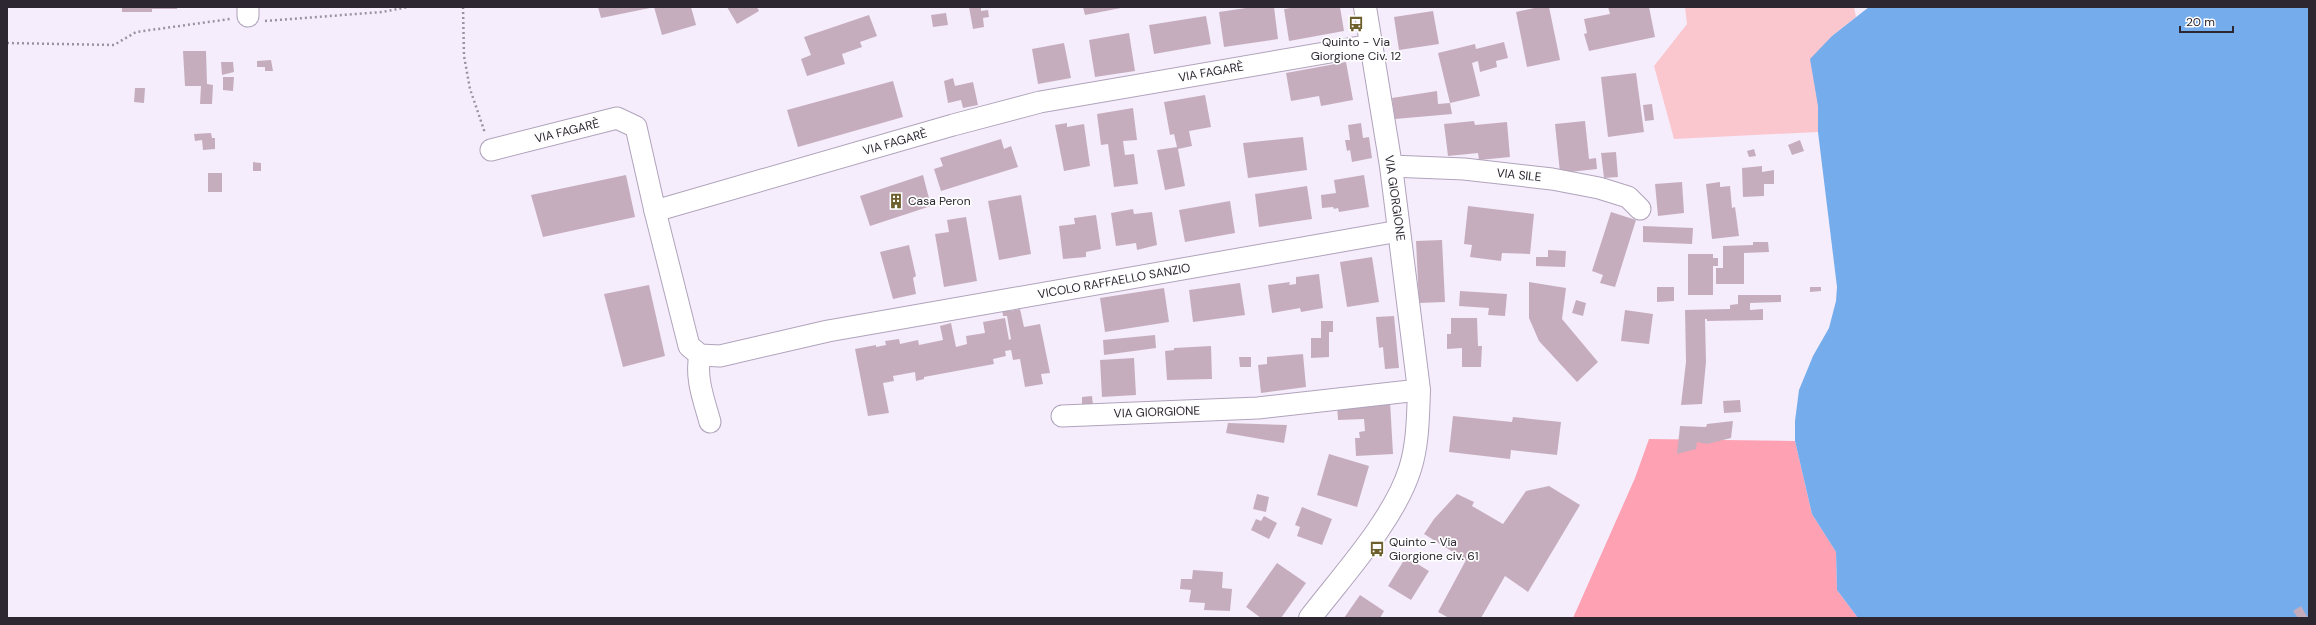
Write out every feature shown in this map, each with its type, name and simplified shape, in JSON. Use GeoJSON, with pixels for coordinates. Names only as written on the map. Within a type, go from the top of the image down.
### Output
{"type":"FeatureCollection","features":[{"type":"Feature","properties":{"kind":"street","name":"VIA GIORGIONE"},"geometry":{"type":"LineString","coordinates":[[1310,618],[1394,508],[1411,468],[1418,424],[1419,390],[1391,166],[1370,45],[1368,7]]}},
{"type":"Feature","properties":{"kind":"street","name":"VIA FAGARÈ"},"geometry":{"type":"LineString","coordinates":[[491,150],[617,118],[636,127],[655,211],[953,125],[1040,102],[1370,45]]}},
{"type":"Feature","properties":{"kind":"street","name":"VIA SILE"},"geometry":{"type":"LineString","coordinates":[[1391,166],[1464,169],[1552,179],[1599,188],[1628,197],[1640,209]]}},
{"type":"Feature","properties":{"kind":"street"},"geometry":{"type":"LineString","coordinates":[[655,211],[689,346],[700,355],[697,366],[699,382],[710,422]]}},
{"type":"Feature","properties":{"kind":"street","name":"VICOLO RAFFAELLO SANZIO"},"geometry":{"type":"LineString","coordinates":[[700,355],[720,356],[828,332],[1399,231]]}},
{"type":"Feature","properties":{"kind":"street","name":"VIA GIORGIONE"},"geometry":{"type":"LineString","coordinates":[[1062,416],[1258,408],[1419,390]]}},
{"type":"Feature","properties":{"kind":"path"},"geometry":{"type":"LineString","coordinates":[[7,42],[114,45],[136,32],[248,12],[257,22],[382,12],[408,7]]}},
{"type":"Feature","properties":{"kind":"path"},"geometry":{"type":"LineString","coordinates":[[463,7],[464,56],[470,89],[491,150]]}},
{"type":"Feature","properties":{"kind":"shaded area"},"geometry":{"type":"Polygon","coordinates":[[[1685,7],[1854,7],[1856,17],[1832,36],[1818,106],[1818,132],[1674,139],[1654,66],[1687,24],[1685,7]]]}},
{"type":"Feature","properties":{"kind":"shaded area"},"geometry":{"type":"Polygon","coordinates":[[[1649,439],[1795,441],[1812,514],[1836,552],[1837,590],[1858,618],[1573,618],[1635,478],[1649,439]]]}},
{"type":"Feature","properties":{"kind":"water"},"geometry":{"type":"Polygon","coordinates":[[[1869,7],[2309,7],[2309,618],[1858,618],[1837,590],[1836,552],[1812,514],[1795,441],[1795,421],[1799,390],[1813,356],[1829,328],[1836,301],[1837,287],[1818,132],[1818,106],[1810,59],[1832,36],[1869,7]]]}},
{"type":"Feature","properties":{"kind":"building"},"geometry":{"type":"Polygon","coordinates":[[[122,7],[177,7],[177,9],[152,9],[152,12],[122,12],[122,7]]]}},
{"type":"Feature","properties":{"kind":"building"},"geometry":{"type":"Polygon","coordinates":[[[598,7],[650,7],[650,8],[601,18],[598,7]]]}},
{"type":"Feature","properties":{"kind":"building"},"geometry":{"type":"Polygon","coordinates":[[[654,7],[691,7],[696,25],[662,35],[654,7]]]}},
{"type":"Feature","properties":{"kind":"building"},"geometry":{"type":"Polygon","coordinates":[[[727,7],[757,7],[759,11],[737,24],[727,7]]]}},
{"type":"Feature","properties":{"kind":"building"},"geometry":{"type":"Polygon","coordinates":[[[969,7],[981,7],[981,11],[988,10],[989,17],[983,18],[984,27],[973,29],[969,7]]]}},
{"type":"Feature","properties":{"kind":"building"},"geometry":{"type":"Polygon","coordinates":[[[1083,7],[1121,7],[1121,8],[1085,15],[1083,7]]]}},
{"type":"Feature","properties":{"kind":"building"},"geometry":{"type":"Polygon","coordinates":[[[1253,7],[1274,7],[1278,39],[1224,47],[1219,12],[1253,7]]]}},
{"type":"Feature","properties":{"kind":"building"},"geometry":{"type":"Polygon","coordinates":[[[1297,7],[1340,7],[1344,31],[1289,41],[1284,9],[1297,7]]]}},
{"type":"Feature","properties":{"kind":"building"},"geometry":{"type":"Polygon","coordinates":[[[1539,7],[1549,7],[1560,60],[1527,67],[1516,12],[1539,7]]]}},
{"type":"Feature","properties":{"kind":"building"},"geometry":{"type":"Polygon","coordinates":[[[1608,7],[1649,7],[1655,37],[1589,51],[1584,34],[1587,33],[1584,19],[1610,14],[1608,7]]]}},
{"type":"Feature","properties":{"kind":"building"},"geometry":{"type":"Polygon","coordinates":[[[1433,11],[1439,44],[1399,50],[1394,17],[1433,11]]]}},
{"type":"Feature","properties":{"kind":"building"},"geometry":{"type":"Polygon","coordinates":[[[946,13],[948,25],[933,27],[931,15],[946,13]]]}},
{"type":"Feature","properties":{"kind":"building"},"geometry":{"type":"Polygon","coordinates":[[[869,15],[877,36],[860,42],[862,47],[842,54],[845,64],[807,76],[801,59],[811,55],[804,37],[869,15]]]}},
{"type":"Feature","properties":{"kind":"building"},"geometry":{"type":"Polygon","coordinates":[[[1206,16],[1211,44],[1154,54],[1149,25],[1206,16]]]}},
{"type":"Feature","properties":{"kind":"building"},"geometry":{"type":"Polygon","coordinates":[[[1129,33],[1135,71],[1095,77],[1089,40],[1129,33]]]}},
{"type":"Feature","properties":{"kind":"building"},"geometry":{"type":"Polygon","coordinates":[[[1504,42],[1508,58],[1496,61],[1497,67],[1480,72],[1478,61],[1472,63],[1480,96],[1450,103],[1438,53],[1475,44],[1476,49],[1504,42]]]}},
{"type":"Feature","properties":{"kind":"building"},"geometry":{"type":"Polygon","coordinates":[[[1064,43],[1071,78],[1038,84],[1032,49],[1064,43]]]}},
{"type":"Feature","properties":{"kind":"building"},"geometry":{"type":"Polygon","coordinates":[[[183,51],[206,51],[207,84],[213,85],[212,104],[200,104],[201,86],[185,86],[183,51]]]}},
{"type":"Feature","properties":{"kind":"building"},"geometry":{"type":"Polygon","coordinates":[[[271,60],[273,71],[265,71],[265,67],[257,67],[257,61],[271,60]]]}},
{"type":"Feature","properties":{"kind":"building"},"geometry":{"type":"Polygon","coordinates":[[[221,62],[233,62],[234,72],[222,75],[221,62]]]}},
{"type":"Feature","properties":{"kind":"building"},"geometry":{"type":"Polygon","coordinates":[[[1346,62],[1353,100],[1321,106],[1319,96],[1291,101],[1286,73],[1346,62]]]}},
{"type":"Feature","properties":{"kind":"building"},"geometry":{"type":"Polygon","coordinates":[[[1636,73],[1644,132],[1608,137],[1601,77],[1636,73]]]}},
{"type":"Feature","properties":{"kind":"building"},"geometry":{"type":"Polygon","coordinates":[[[223,77],[234,77],[233,91],[223,90],[223,77]]]}},
{"type":"Feature","properties":{"kind":"building"},"geometry":{"type":"Polygon","coordinates":[[[953,78],[955,86],[973,82],[978,105],[963,108],[961,100],[948,103],[944,81],[953,78]]]}},
{"type":"Feature","properties":{"kind":"building"},"geometry":{"type":"Polygon","coordinates":[[[893,81],[903,117],[798,147],[787,110],[893,81]]]}},
{"type":"Feature","properties":{"kind":"building"},"geometry":{"type":"Polygon","coordinates":[[[135,88],[145,88],[144,103],[134,102],[135,88]]]}},
{"type":"Feature","properties":{"kind":"building"},"geometry":{"type":"Polygon","coordinates":[[[1437,91],[1438,104],[1450,103],[1452,114],[1395,119],[1392,98],[1437,91]]]}},
{"type":"Feature","properties":{"kind":"building"},"geometry":{"type":"Polygon","coordinates":[[[1205,95],[1211,127],[1189,131],[1192,146],[1178,149],[1185,186],[1165,190],[1157,150],[1177,147],[1174,134],[1170,135],[1164,102],[1205,95]]]}},
{"type":"Feature","properties":{"kind":"building"},"geometry":{"type":"Polygon","coordinates":[[[1652,104],[1654,120],[1645,121],[1643,105],[1652,104]]]}},
{"type":"Feature","properties":{"kind":"building"},"geometry":{"type":"Polygon","coordinates":[[[1133,108],[1137,140],[1123,141],[1125,155],[1134,154],[1138,184],[1114,187],[1108,144],[1101,145],[1097,114],[1133,108]]]}},
{"type":"Feature","properties":{"kind":"building"},"geometry":{"type":"Polygon","coordinates":[[[1474,121],[1475,125],[1507,122],[1510,157],[1479,160],[1478,153],[1448,156],[1444,124],[1474,121]]]}},
{"type":"Feature","properties":{"kind":"building"},"geometry":{"type":"Polygon","coordinates":[[[1585,121],[1589,159],[1596,158],[1597,169],[1560,173],[1555,124],[1585,121]]]}},
{"type":"Feature","properties":{"kind":"building"},"geometry":{"type":"Polygon","coordinates":[[[1067,123],[1067,127],[1084,124],[1090,166],[1064,171],[1055,125],[1067,123]]]}},
{"type":"Feature","properties":{"kind":"building"},"geometry":{"type":"Polygon","coordinates":[[[1361,123],[1363,138],[1369,137],[1372,158],[1352,162],[1350,150],[1347,151],[1345,140],[1350,140],[1348,125],[1361,123]]]}},
{"type":"Feature","properties":{"kind":"building"},"geometry":{"type":"Polygon","coordinates":[[[211,133],[212,138],[215,138],[215,149],[203,150],[202,140],[195,141],[194,134],[211,133]]]}},
{"type":"Feature","properties":{"kind":"building"},"geometry":{"type":"Polygon","coordinates":[[[1303,137],[1307,170],[1248,178],[1243,143],[1303,137]]]}},
{"type":"Feature","properties":{"kind":"building"},"geometry":{"type":"Polygon","coordinates":[[[1001,139],[1004,149],[1011,146],[1018,167],[941,191],[934,169],[943,166],[940,158],[1001,139]]]}},
{"type":"Feature","properties":{"kind":"building"},"geometry":{"type":"Polygon","coordinates":[[[1800,140],[1804,151],[1792,155],[1788,145],[1800,140]]]}},
{"type":"Feature","properties":{"kind":"building"},"geometry":{"type":"Polygon","coordinates":[[[1754,149],[1756,156],[1749,157],[1747,151],[1754,149]]]}},
{"type":"Feature","properties":{"kind":"building"},"geometry":{"type":"Polygon","coordinates":[[[1616,152],[1618,177],[1604,178],[1601,153],[1616,152]]]}},
{"type":"Feature","properties":{"kind":"building"},"geometry":{"type":"Polygon","coordinates":[[[253,162],[261,163],[261,171],[253,171],[253,162]]]}},
{"type":"Feature","properties":{"kind":"building"},"geometry":{"type":"Polygon","coordinates":[[[1762,166],[1762,172],[1774,170],[1774,184],[1764,184],[1764,196],[1743,197],[1742,168],[1762,166]]]}},
{"type":"Feature","properties":{"kind":"building"},"geometry":{"type":"Polygon","coordinates":[[[208,173],[222,173],[222,192],[208,192],[208,173]]]}},
{"type":"Feature","properties":{"kind":"building"},"geometry":{"type":"Polygon","coordinates":[[[626,175],[635,217],[543,237],[531,195],[626,175]]]}},
{"type":"Feature","properties":{"kind":"building","name":"Casa Peron"},"geometry":{"type":"Polygon","coordinates":[[[923,175],[931,206],[870,226],[860,196],[923,175]]]}},
{"type":"Feature","properties":{"kind":"building"},"geometry":{"type":"Polygon","coordinates":[[[1364,175],[1369,207],[1339,212],[1338,208],[1322,208],[1321,195],[1336,193],[1334,180],[1364,175]]]}},
{"type":"Feature","properties":{"kind":"building"},"geometry":{"type":"Polygon","coordinates":[[[1682,182],[1684,213],[1658,216],[1655,184],[1682,182]]]}},
{"type":"Feature","properties":{"kind":"building"},"geometry":{"type":"Polygon","coordinates":[[[1720,182],[1720,187],[1730,186],[1732,208],[1735,207],[1739,236],[1712,239],[1706,184],[1720,182]]]}},
{"type":"Feature","properties":{"kind":"building"},"geometry":{"type":"Polygon","coordinates":[[[1307,186],[1312,219],[1259,227],[1255,194],[1307,186]]]}},
{"type":"Feature","properties":{"kind":"building"},"geometry":{"type":"Polygon","coordinates":[[[1021,195],[1031,254],[999,260],[988,201],[1021,195]]]}},
{"type":"Feature","properties":{"kind":"building"},"geometry":{"type":"Polygon","coordinates":[[[1230,201],[1235,233],[1185,242],[1179,210],[1230,201]]]}},
{"type":"Feature","properties":{"kind":"building"},"geometry":{"type":"Polygon","coordinates":[[[1468,206],[1534,214],[1530,254],[1502,253],[1501,261],[1470,257],[1472,245],[1464,244],[1468,206]]]}},
{"type":"Feature","properties":{"kind":"building"},"geometry":{"type":"Polygon","coordinates":[[[1133,209],[1134,214],[1152,212],[1157,245],[1137,250],[1136,243],[1116,246],[1111,213],[1133,209]]]}},
{"type":"Feature","properties":{"kind":"building"},"geometry":{"type":"Polygon","coordinates":[[[1611,212],[1636,220],[1615,287],[1600,283],[1603,275],[1592,271],[1611,212]]]}},
{"type":"Feature","properties":{"kind":"building"},"geometry":{"type":"Polygon","coordinates":[[[1096,215],[1101,249],[1086,252],[1086,257],[1063,259],[1059,226],[1075,224],[1074,218],[1096,215]]]}},
{"type":"Feature","properties":{"kind":"building"},"geometry":{"type":"Polygon","coordinates":[[[966,217],[977,281],[944,287],[935,234],[949,232],[947,220],[966,217]]]}},
{"type":"Feature","properties":{"kind":"building"},"geometry":{"type":"Polygon","coordinates":[[[1643,226],[1693,228],[1692,244],[1643,242],[1643,226]]]}},
{"type":"Feature","properties":{"kind":"building"},"geometry":{"type":"Polygon","coordinates":[[[1442,240],[1445,302],[1419,303],[1416,241],[1442,240]]]}},
{"type":"Feature","properties":{"kind":"building"},"geometry":{"type":"Polygon","coordinates":[[[1753,242],[1768,242],[1769,252],[1744,253],[1744,284],[1716,284],[1716,268],[1723,268],[1723,246],[1753,245],[1753,242]]]}},
{"type":"Feature","properties":{"kind":"building"},"geometry":{"type":"Polygon","coordinates":[[[909,245],[916,276],[913,278],[916,294],[893,299],[880,252],[909,245]]]}},
{"type":"Feature","properties":{"kind":"building"},"geometry":{"type":"Polygon","coordinates":[[[1548,250],[1566,251],[1565,267],[1536,266],[1536,257],[1548,257],[1548,250]]]}},
{"type":"Feature","properties":{"kind":"building"},"geometry":{"type":"Polygon","coordinates":[[[1688,254],[1713,254],[1713,258],[1718,258],[1718,266],[1713,266],[1713,295],[1688,295],[1688,254]]]}},
{"type":"Feature","properties":{"kind":"building"},"geometry":{"type":"Polygon","coordinates":[[[1372,257],[1379,302],[1347,307],[1340,262],[1372,257]]]}},
{"type":"Feature","properties":{"kind":"building"},"geometry":{"type":"Polygon","coordinates":[[[1319,274],[1323,308],[1301,312],[1300,308],[1272,313],[1268,285],[1290,282],[1289,285],[1296,284],[1296,277],[1319,274]]]}},
{"type":"Feature","properties":{"kind":"building"},"geometry":{"type":"Polygon","coordinates":[[[1529,282],[1566,288],[1562,319],[1598,362],[1577,382],[1539,341],[1529,318],[1529,282]]]}},
{"type":"Feature","properties":{"kind":"building"},"geometry":{"type":"Polygon","coordinates":[[[1240,283],[1245,315],[1193,322],[1189,290],[1240,283]]]}},
{"type":"Feature","properties":{"kind":"building"},"geometry":{"type":"Polygon","coordinates":[[[649,285],[665,356],[623,367],[604,294],[649,285]]]}},
{"type":"Feature","properties":{"kind":"building"},"geometry":{"type":"Polygon","coordinates":[[[1657,287],[1674,287],[1674,301],[1657,302],[1657,287]]]}},
{"type":"Feature","properties":{"kind":"building"},"geometry":{"type":"Polygon","coordinates":[[[1810,287],[1821,287],[1821,291],[1810,292],[1810,287]]]}},
{"type":"Feature","properties":{"kind":"building"},"geometry":{"type":"Polygon","coordinates":[[[1164,288],[1169,322],[1105,332],[1100,298],[1164,288]]]}},
{"type":"Feature","properties":{"kind":"building"},"geometry":{"type":"Polygon","coordinates":[[[1460,291],[1507,294],[1505,316],[1488,315],[1489,308],[1459,306],[1460,291]]]}},
{"type":"Feature","properties":{"kind":"building"},"geometry":{"type":"Polygon","coordinates":[[[1738,295],[1781,295],[1781,302],[1750,303],[1750,310],[1763,309],[1763,320],[1707,321],[1707,319],[1705,319],[1706,362],[1702,404],[1681,405],[1686,362],[1685,310],[1730,309],[1730,305],[1738,304],[1738,295]]]}},
{"type":"Feature","properties":{"kind":"building"},"geometry":{"type":"Polygon","coordinates":[[[1576,300],[1586,303],[1583,316],[1572,313],[1576,300]]]}},
{"type":"Feature","properties":{"kind":"building"},"geometry":{"type":"Polygon","coordinates":[[[1010,308],[1010,311],[1020,309],[1024,327],[1040,324],[1050,373],[1041,374],[1043,384],[1025,387],[1020,359],[1013,360],[1011,350],[1005,351],[1006,356],[993,359],[994,364],[924,377],[924,379],[916,381],[915,372],[893,376],[894,381],[883,383],[889,413],[868,416],[855,349],[876,345],[876,347],[886,345],[885,341],[899,339],[900,344],[918,340],[919,345],[943,340],[940,326],[951,323],[956,347],[967,344],[966,336],[985,333],[983,322],[1005,318],[1009,340],[1011,339],[1007,316],[1003,316],[1002,309],[1010,308]]]}},
{"type":"Feature","properties":{"kind":"building"},"geometry":{"type":"Polygon","coordinates":[[[1625,310],[1653,314],[1649,344],[1621,341],[1625,310]]]}},
{"type":"Feature","properties":{"kind":"building"},"geometry":{"type":"Polygon","coordinates":[[[1394,316],[1399,368],[1385,369],[1383,347],[1379,348],[1376,317],[1394,316]]]}},
{"type":"Feature","properties":{"kind":"building"},"geometry":{"type":"Polygon","coordinates":[[[1451,318],[1477,318],[1478,346],[1482,346],[1481,367],[1462,367],[1462,348],[1447,349],[1447,334],[1451,334],[1451,318]]]}},
{"type":"Feature","properties":{"kind":"building"},"geometry":{"type":"Polygon","coordinates":[[[1321,321],[1333,321],[1333,332],[1329,332],[1329,357],[1311,358],[1311,338],[1321,338],[1321,321]]]}},
{"type":"Feature","properties":{"kind":"building"},"geometry":{"type":"Polygon","coordinates":[[[1155,335],[1156,348],[1104,355],[1103,340],[1155,335]]]}},
{"type":"Feature","properties":{"kind":"building"},"geometry":{"type":"Polygon","coordinates":[[[1211,346],[1212,379],[1167,380],[1165,351],[1174,350],[1174,348],[1211,346]]]}},
{"type":"Feature","properties":{"kind":"building"},"geometry":{"type":"Polygon","coordinates":[[[1303,354],[1306,387],[1261,393],[1258,365],[1267,364],[1267,357],[1303,354]]]}},
{"type":"Feature","properties":{"kind":"building"},"geometry":{"type":"Polygon","coordinates":[[[1239,357],[1251,357],[1251,367],[1240,367],[1239,357]]]}},
{"type":"Feature","properties":{"kind":"building"},"geometry":{"type":"Polygon","coordinates":[[[1134,358],[1136,395],[1102,397],[1100,360],[1134,358]]]}},
{"type":"Feature","properties":{"kind":"building"},"geometry":{"type":"Polygon","coordinates":[[[1092,396],[1093,405],[1082,406],[1082,397],[1092,396]]]}},
{"type":"Feature","properties":{"kind":"building"},"geometry":{"type":"Polygon","coordinates":[[[1740,400],[1741,412],[1724,413],[1723,401],[1740,400]]]}},
{"type":"Feature","properties":{"kind":"building"},"geometry":{"type":"Polygon","coordinates":[[[1390,401],[1393,454],[1356,456],[1355,438],[1360,438],[1359,432],[1365,431],[1364,419],[1338,420],[1337,403],[1390,401]]]}},
{"type":"Feature","properties":{"kind":"building"},"geometry":{"type":"Polygon","coordinates":[[[1453,416],[1512,422],[1513,417],[1561,422],[1557,455],[1511,450],[1510,459],[1449,452],[1453,416]]]}},
{"type":"Feature","properties":{"kind":"building"},"geometry":{"type":"Polygon","coordinates":[[[1733,421],[1731,438],[1707,444],[1697,442],[1696,449],[1677,454],[1680,426],[1706,427],[1707,424],[1733,421]]]}},
{"type":"Feature","properties":{"kind":"building"},"geometry":{"type":"Polygon","coordinates":[[[1228,423],[1287,425],[1284,443],[1226,433],[1228,423]]]}},
{"type":"Feature","properties":{"kind":"building"},"geometry":{"type":"Polygon","coordinates":[[[1329,454],[1369,466],[1357,507],[1317,495],[1329,454]]]}},
{"type":"Feature","properties":{"kind":"building"},"geometry":{"type":"Polygon","coordinates":[[[1549,486],[1580,505],[1528,592],[1505,576],[1481,618],[1449,618],[1438,612],[1466,560],[1424,534],[1434,519],[1457,494],[1474,502],[1472,506],[1503,524],[1526,491],[1549,486]]]}},
{"type":"Feature","properties":{"kind":"building"},"geometry":{"type":"Polygon","coordinates":[[[1257,494],[1269,497],[1266,512],[1253,509],[1257,494]]]}},
{"type":"Feature","properties":{"kind":"building"},"geometry":{"type":"Polygon","coordinates":[[[1302,507],[1332,519],[1322,545],[1297,536],[1300,527],[1295,525],[1302,507]]]}},
{"type":"Feature","properties":{"kind":"building"},"geometry":{"type":"Polygon","coordinates":[[[1264,516],[1277,523],[1269,539],[1251,530],[1256,519],[1261,521],[1264,516]]]}},
{"type":"Feature","properties":{"kind":"building"},"geometry":{"type":"Polygon","coordinates":[[[1406,557],[1429,571],[1411,600],[1388,586],[1406,557]]]}},
{"type":"Feature","properties":{"kind":"building"},"geometry":{"type":"Polygon","coordinates":[[[1277,563],[1306,583],[1281,618],[1261,618],[1246,607],[1277,563]]]}},
{"type":"Feature","properties":{"kind":"building"},"geometry":{"type":"Polygon","coordinates":[[[1193,570],[1223,572],[1222,588],[1232,589],[1230,611],[1204,610],[1205,603],[1189,602],[1191,590],[1180,589],[1181,579],[1192,579],[1193,570]]]}},
{"type":"Feature","properties":{"kind":"building"},"geometry":{"type":"Polygon","coordinates":[[[1360,595],[1384,611],[1380,618],[1344,618],[1360,595]]]}},
{"type":"Feature","properties":{"kind":"building"},"geometry":{"type":"Polygon","coordinates":[[[2301,606],[2308,618],[2298,618],[2293,611],[2301,606]]]}},
{"type":"Feature","properties":{"kind":"place","name":"Quinto - Via Giorgione Civ. 12"},"geometry":{"type":"Point","coordinates":[1356,24]}},
{"type":"Feature","properties":{"kind":"place","name":"Casa Peron"},"geometry":{"type":"Point","coordinates":[896,201]}},
{"type":"Feature","properties":{"kind":"place","name":"Quinto - Via Giorgione civ. 61"},"geometry":{"type":"Point","coordinates":[1377,549]}}]}
